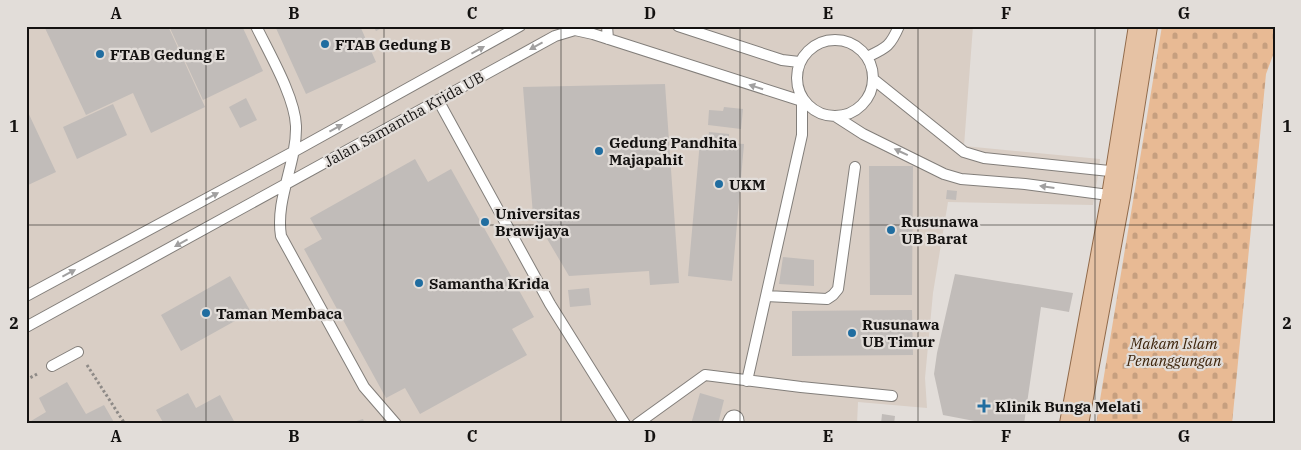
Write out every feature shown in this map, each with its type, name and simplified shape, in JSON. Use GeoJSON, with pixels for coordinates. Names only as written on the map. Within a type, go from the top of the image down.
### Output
{"type":"FeatureCollection","features":[{"type":"Feature","properties":{"kind":"main road"},"geometry":{"type":"LineString","coordinates":[[1074,424],[1143,26]]}},
{"type":"Feature","properties":{"kind":"lane"},"geometry":{"type":"LineString","coordinates":[[256,26],[280,78],[292,108],[296,126],[293,152],[285,186],[280,227],[281,236],[364,387],[396,424]]}},
{"type":"Feature","properties":{"kind":"lane","name":"Jalan Samantha Krida UB"},"geometry":{"type":"LineString","coordinates":[[26,296],[293,152],[520,26]]}},
{"type":"Feature","properties":{"kind":"lane"},"geometry":{"type":"LineString","coordinates":[[607,26],[608,39]]}},
{"type":"Feature","properties":{"kind":"lane"},"geometry":{"type":"LineString","coordinates":[[678,26],[782,60],[799,62]]}},
{"type":"Feature","properties":{"kind":"lane"},"geometry":{"type":"LineString","coordinates":[[867,57],[887,48],[899,26]]}},
{"type":"Feature","properties":{"kind":"lane","name":"Jalan Samantha Krida UB"},"geometry":{"type":"LineString","coordinates":[[26,327],[555,36],[575,30],[804,102]]}},
{"type":"Feature","properties":{"kind":"lane"},"geometry":{"type":"LineString","coordinates":[[837,39],[849,42],[859,48],[867,57],[872,68],[871,91],[865,101],[847,115],[824,115],[804,102],[799,93],[796,83],[799,62],[806,52],[826,40],[837,39]]}},
{"type":"Feature","properties":{"kind":"lane"},"geometry":{"type":"LineString","coordinates":[[873,79],[964,152],[984,158],[1117,184]]}},
{"type":"Feature","properties":{"kind":"lane"},"geometry":{"type":"LineString","coordinates":[[438,100],[550,304],[625,424]]}},
{"type":"Feature","properties":{"kind":"lane"},"geometry":{"type":"LineString","coordinates":[[747,381],[802,135],[804,102]]}},
{"type":"Feature","properties":{"kind":"lane"},"geometry":{"type":"LineString","coordinates":[[835,116],[863,134],[944,174],[961,179],[1024,184],[1117,184]]}},
{"type":"Feature","properties":{"kind":"lane"},"geometry":{"type":"LineString","coordinates":[[766,296],[827,299],[838,289],[855,167]]}},
{"type":"Feature","properties":{"kind":"lane"},"geometry":{"type":"LineString","coordinates":[[52,366],[78,352]]}},
{"type":"Feature","properties":{"kind":"lane"},"geometry":{"type":"LineString","coordinates":[[637,424],[705,375],[892,396]]}},
{"type":"Feature","properties":{"kind":"path"},"geometry":{"type":"LineString","coordinates":[[78,352],[125,424]]}},
{"type":"Feature","properties":{"kind":"shaded area","name":"Universitas Brawijaya"},"geometry":{"type":"Polygon","coordinates":[[[26,26],[973,26],[964,146],[1100,159],[1099,169],[1093,205],[948,202],[933,293],[925,378],[927,408],[858,402],[857,424],[26,424],[26,26]]]}},
{"type":"Feature","properties":{"kind":"green space","name":"Makam Islam Penanggungan"},"geometry":{"type":"Polygon","coordinates":[[[1162,26],[1275,26],[1275,50],[1266,74],[1232,424],[1096,424],[1162,26]]]}},
{"type":"Feature","properties":{"kind":"building"},"geometry":{"type":"Polygon","coordinates":[[[44,26],[168,26],[205,107],[151,133],[133,93],[86,115],[44,26]]]}},
{"type":"Feature","properties":{"kind":"building"},"geometry":{"type":"Polygon","coordinates":[[[169,26],[242,26],[263,71],[203,100],[169,26]]]}},
{"type":"Feature","properties":{"kind":"building","name":"FTAB Gedung B"},"geometry":{"type":"Polygon","coordinates":[[[275,26],[360,26],[376,62],[306,94],[275,26]]]}},
{"type":"Feature","properties":{"kind":"building"},"geometry":{"type":"Polygon","coordinates":[[[373,26],[386,26],[376,31],[373,26]]]}},
{"type":"Feature","properties":{"kind":"building","name":"Gedung Pandhita Majapahit"},"geometry":{"type":"Polygon","coordinates":[[[665,84],[679,283],[650,285],[649,271],[569,276],[533,215],[523,87],[665,84]]]}},
{"type":"Feature","properties":{"kind":"building"},"geometry":{"type":"Polygon","coordinates":[[[246,98],[257,120],[240,128],[229,107],[246,98]]]}},
{"type":"Feature","properties":{"kind":"building"},"geometry":{"type":"Polygon","coordinates":[[[113,104],[127,135],[77,159],[63,127],[113,104]]]}},
{"type":"Feature","properties":{"kind":"building"},"geometry":{"type":"Polygon","coordinates":[[[724,107],[743,109],[741,129],[708,125],[709,110],[723,111],[724,107]]]}},
{"type":"Feature","properties":{"kind":"building"},"geometry":{"type":"Polygon","coordinates":[[[26,108],[56,172],[26,186],[26,108]]]}},
{"type":"Feature","properties":{"kind":"building","name":"UKM"},"geometry":{"type":"Polygon","coordinates":[[[709,132],[729,134],[729,143],[744,144],[732,281],[688,276],[700,141],[708,142],[709,132]]]}},
{"type":"Feature","properties":{"kind":"building","name":"Samantha Krida"},"geometry":{"type":"Polygon","coordinates":[[[415,159],[428,182],[451,169],[534,317],[512,329],[527,355],[420,414],[405,388],[386,398],[304,249],[322,239],[310,218],[415,159]]]}},
{"type":"Feature","properties":{"kind":"building","name":"Rusunawa UB Barat"},"geometry":{"type":"Polygon","coordinates":[[[869,166],[913,166],[912,295],[870,295],[869,166]]]}},
{"type":"Feature","properties":{"kind":"building"},"geometry":{"type":"Polygon","coordinates":[[[947,190],[957,191],[956,200],[946,199],[947,190]]]}},
{"type":"Feature","properties":{"kind":"building"},"geometry":{"type":"Polygon","coordinates":[[[783,257],[814,260],[814,286],[779,284],[783,257]]]}},
{"type":"Feature","properties":{"kind":"building"},"geometry":{"type":"Polygon","coordinates":[[[955,274],[1073,293],[1069,312],[1041,307],[1024,424],[990,424],[943,415],[934,374],[955,274]]]}},
{"type":"Feature","properties":{"kind":"building","name":"Taman Membaca"},"geometry":{"type":"Polygon","coordinates":[[[230,276],[251,312],[181,351],[161,315],[230,276]]]}},
{"type":"Feature","properties":{"kind":"building"},"geometry":{"type":"Polygon","coordinates":[[[589,288],[591,305],[570,307],[568,290],[589,288]]]}},
{"type":"Feature","properties":{"kind":"building","name":"Rusunawa UB Timur"},"geometry":{"type":"Polygon","coordinates":[[[912,310],[913,355],[792,356],[792,311],[912,310]]]}},
{"type":"Feature","properties":{"kind":"building"},"geometry":{"type":"Polygon","coordinates":[[[67,382],[86,414],[104,405],[115,424],[26,424],[46,412],[39,398],[67,382]]]}},
{"type":"Feature","properties":{"kind":"building"},"geometry":{"type":"Polygon","coordinates":[[[188,393],[196,408],[220,395],[235,423],[164,424],[156,410],[188,393]]]}},
{"type":"Feature","properties":{"kind":"building"},"geometry":{"type":"Polygon","coordinates":[[[700,393],[724,400],[718,424],[691,424],[700,393]]]}},
{"type":"Feature","properties":{"kind":"building"},"geometry":{"type":"Polygon","coordinates":[[[882,414],[895,416],[894,424],[881,424],[882,414]]]}},
{"type":"Feature","properties":{"kind":"building"},"geometry":{"type":"Polygon","coordinates":[[[363,419],[365,424],[350,424],[350,423],[363,419]]]}},
{"type":"Feature","properties":{"kind":"place","name":"FTAB Gedung B"},"geometry":{"type":"Point","coordinates":[325,44]}},
{"type":"Feature","properties":{"kind":"place","name":"FTAB Gedung E"},"geometry":{"type":"Point","coordinates":[100,54]}},
{"type":"Feature","properties":{"kind":"place","name":"Gedung Pandhita Majapahit"},"geometry":{"type":"Point","coordinates":[599,151]}},
{"type":"Feature","properties":{"kind":"place","name":"UKM"},"geometry":{"type":"Point","coordinates":[719,184]}},
{"type":"Feature","properties":{"kind":"place","name":"Universitas Brawijaya"},"geometry":{"type":"Point","coordinates":[485,222]}},
{"type":"Feature","properties":{"kind":"place","name":"Rusunawa UB Barat"},"geometry":{"type":"Point","coordinates":[891,230]}},
{"type":"Feature","properties":{"kind":"place","name":"Samantha Krida"},"geometry":{"type":"Point","coordinates":[419,283]}},
{"type":"Feature","properties":{"kind":"place","name":"Taman Membaca"},"geometry":{"type":"Point","coordinates":[206,313]}},
{"type":"Feature","properties":{"kind":"place","name":"Rusunawa UB Timur"},"geometry":{"type":"Point","coordinates":[852,333]}},
{"type":"Feature","properties":{"kind":"place","name":"Klinik Bunga Melati"},"geometry":{"type":"Point","coordinates":[984,406]}}]}
